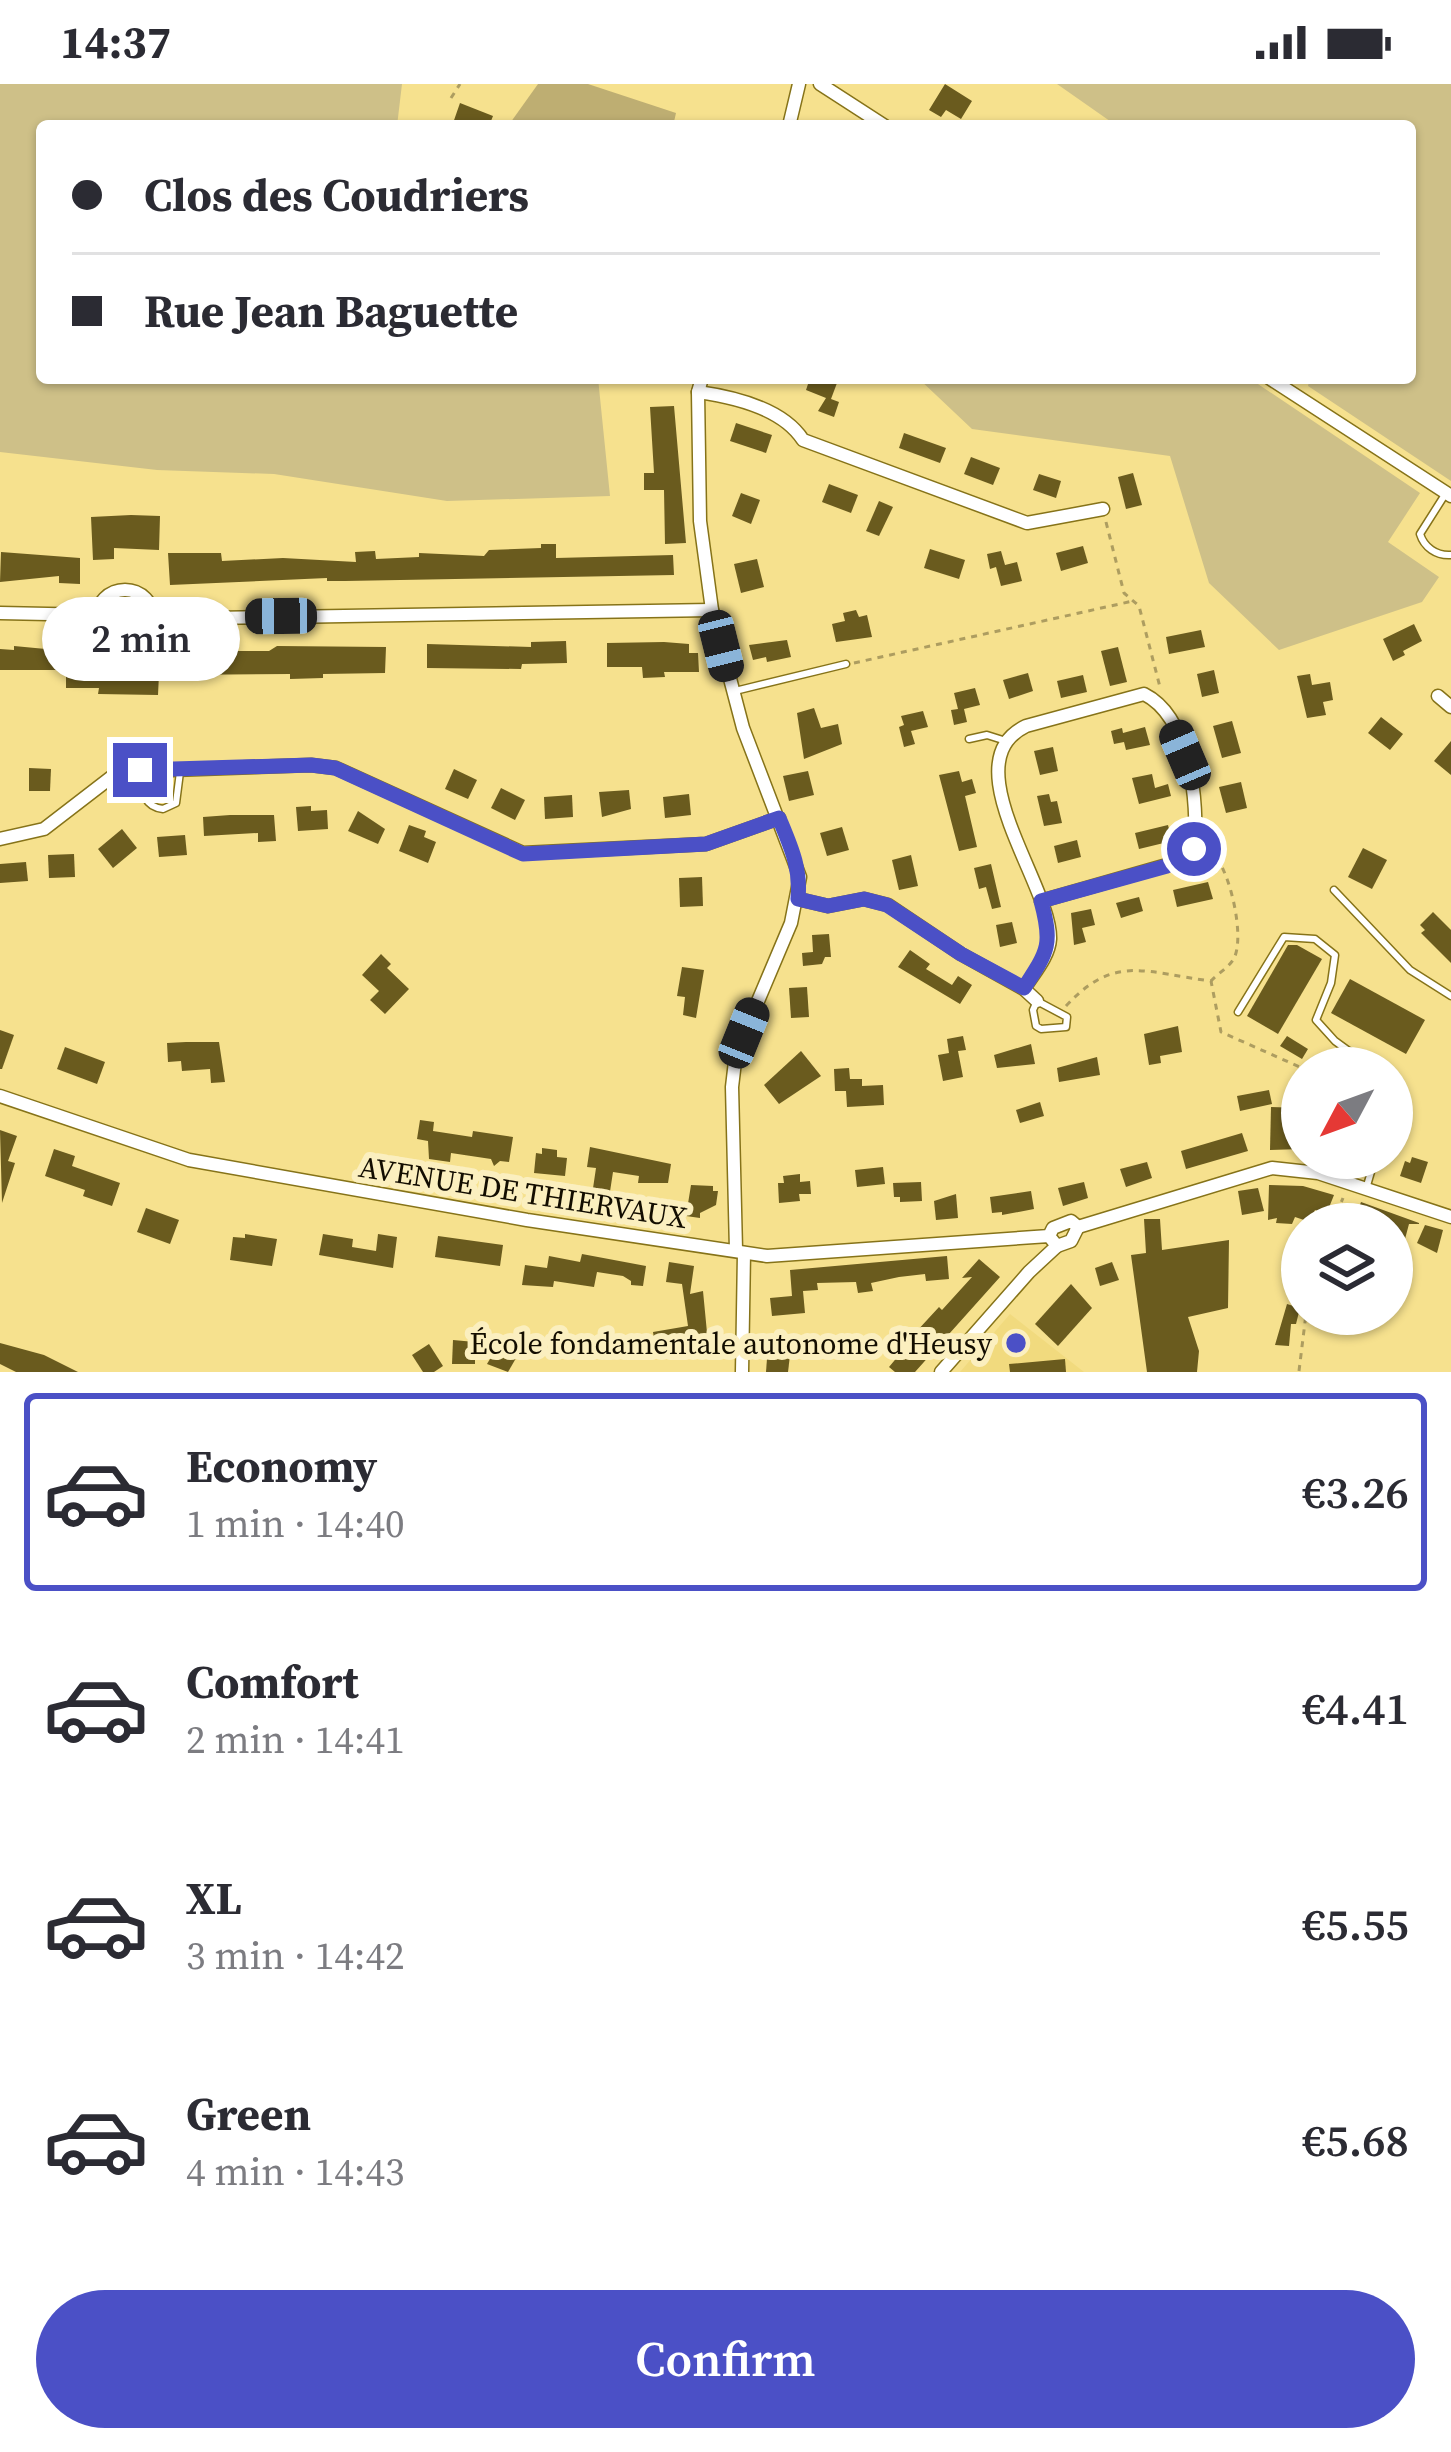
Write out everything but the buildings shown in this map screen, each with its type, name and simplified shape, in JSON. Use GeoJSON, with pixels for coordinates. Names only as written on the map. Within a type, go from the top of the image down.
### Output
{"type":"FeatureCollection","features":[{"type":"Feature","properties":{"kind":"street"},"geometry":{"type":"LineString","coordinates":[[790,120],[799,84]]}},
{"type":"Feature","properties":{"kind":"street"},"geometry":{"type":"LineString","coordinates":[[820,84],[876,120]]}},
{"type":"Feature","properties":{"kind":"street"},"geometry":{"type":"LineString","coordinates":[[1278,384],[1449,495]]}},
{"type":"Feature","properties":{"kind":"street"},"geometry":{"type":"LineString","coordinates":[[742,1372],[732,1087],[736,1053],[798,899],[800,877],[732,692],[712,610],[700,521],[700,385],[784,418],[803,440],[1028,524],[1102,509]]}},
{"type":"Feature","properties":{"kind":"street"},"geometry":{"type":"LineString","coordinates":[[122,589],[142,594],[154,619],[147,639],[135,647],[119,648],[101,636],[96,615],[105,597],[122,589]]}},
{"type":"Feature","properties":{"kind":"street"},"geometry":{"type":"LineString","coordinates":[[154,619],[712,610]]}},
{"type":"Feature","properties":{"kind":"street"},"geometry":{"type":"LineString","coordinates":[[0,613],[96,615]]}},
{"type":"Feature","properties":{"kind":"street"},"geometry":{"type":"LineString","coordinates":[[1024,988],[1048,950],[1050,935],[1041,901],[1006,820],[1000,774],[1006,741],[1026,726],[1144,694],[1159,702],[1185,755],[1195,794],[1195,846],[1185,858],[1167,866],[1041,901]]}},
{"type":"Feature","properties":{"kind":"street"},"geometry":{"type":"LineString","coordinates":[[1438,696],[1451,706]]}},
{"type":"Feature","properties":{"kind":"street"},"geometry":{"type":"LineString","coordinates":[[0,838],[44,830],[118,772],[311,765],[335,768],[523,854],[706,844],[779,818]]}},
{"type":"Feature","properties":{"kind":"street"},"geometry":{"type":"LineString","coordinates":[[798,899],[828,906],[864,899],[887,905],[1024,988],[1037,1001]]}},
{"type":"Feature","properties":{"kind":"street","name":"AVENUE DE THIERVAUX"},"geometry":{"type":"LineString","coordinates":[[0,1096],[189,1160],[527,1220],[767,1256],[1053,1241],[1061,1222],[1071,1221],[1078,1227],[1272,1168],[1295,1168],[1451,1217]]}},
{"type":"Feature","properties":{"kind":"street"},"geometry":{"type":"LineString","coordinates":[[940,1372],[1053,1241]]}},
{"type":"Feature","properties":{"kind":"lane"},"geometry":{"type":"LineString","coordinates":[[1449,495],[1420,534],[1423,544],[1442,556],[1451,555]]}},
{"type":"Feature","properties":{"kind":"lane"},"geometry":{"type":"LineString","coordinates":[[732,692],[846,664]]}},
{"type":"Feature","properties":{"kind":"lane"},"geometry":{"type":"LineString","coordinates":[[969,739],[987,735],[1006,741]]}},
{"type":"Feature","properties":{"kind":"lane"},"geometry":{"type":"LineString","coordinates":[[140,770],[144,797],[149,805],[163,809],[176,803],[180,769]]}},
{"type":"Feature","properties":{"kind":"lane"},"geometry":{"type":"LineString","coordinates":[[1334,890],[1410,970],[1451,996]]}},
{"type":"Feature","properties":{"kind":"lane"},"geometry":{"type":"LineString","coordinates":[[1238,1012],[1284,937],[1315,939],[1335,955],[1331,983],[1316,1020],[1343,1047]]}},
{"type":"Feature","properties":{"kind":"lane"},"geometry":{"type":"LineString","coordinates":[[1037,1001],[1067,1017],[1066,1027],[1041,1029],[1034,1021],[1037,1001]]}},
{"type":"Feature","properties":{"kind":"lane"},"geometry":{"type":"LineString","coordinates":[[1366,1189],[1369,1179]]}},
{"type":"Feature","properties":{"kind":"path"},"geometry":{"type":"LineString","coordinates":[[451,98],[460,84]]}},
{"type":"Feature","properties":{"kind":"path"},"geometry":{"type":"LineString","coordinates":[[1102,509],[1124,593],[1139,606],[1160,687],[1159,702]]}},
{"type":"Feature","properties":{"kind":"path"},"geometry":{"type":"LineString","coordinates":[[846,664],[1133,601]]}},
{"type":"Feature","properties":{"kind":"path"},"geometry":{"type":"LineString","coordinates":[[1060,1012],[1087,984],[1109,971],[1211,981],[1233,961],[1238,943],[1236,917],[1220,857],[1214,850],[1195,846]]}},
{"type":"Feature","properties":{"kind":"path"},"geometry":{"type":"LineString","coordinates":[[1211,981],[1222,1032],[1281,1059]]}},
{"type":"Feature","properties":{"kind":"path"},"geometry":{"type":"LineString","coordinates":[[1341,1203],[1349,1183]]}},
{"type":"Feature","properties":{"kind":"path"},"geometry":{"type":"LineString","coordinates":[[1299,1371],[1303,1335]]}},
{"type":"Feature","properties":{"kind":"shaded area"},"geometry":{"type":"Polygon","coordinates":[[[0,84],[402,84],[398,120],[36,120],[36,384],[599,384],[610,496],[447,501],[274,474],[157,470],[0,452],[0,84]]]}},
{"type":"Feature","properties":{"kind":"shaded area"},"geometry":{"type":"Polygon","coordinates":[[[538,84],[588,84],[676,113],[674,120],[512,120],[538,84]]]}},
{"type":"Feature","properties":{"kind":"shaded area"},"geometry":{"type":"Polygon","coordinates":[[[1057,84],[1451,84],[1451,481],[1308,386],[1416,384],[1416,120],[1108,120],[1057,84]]]}},
{"type":"Feature","properties":{"kind":"shaded area"},"geometry":{"type":"Polygon","coordinates":[[[924,384],[1258,384],[1420,493],[1388,542],[1439,577],[1422,602],[1279,650],[1209,583],[1170,456],[972,429],[924,384]]]}},
{"type":"Feature","properties":{"kind":"shaded area","name":"École fondamentale autonome d'Heusy"},"geometry":{"type":"Polygon","coordinates":[[[1010,1314],[1084,1372],[960,1372],[1010,1314]]]}},
{"type":"Feature","properties":{"kind":"place","name":"École fondamentale autonome d'Heusy"},"geometry":{"type":"Point","coordinates":[1016,1343]}},
{"type":"Feature","properties":{"kind":"route"},"geometry":{"type":"LineString","coordinates":[[140,770],[335,768],[523,854],[706,844],[779,818],[797,860],[798,899],[828,906],[864,899],[887,905],[1024,988],[1048,950],[1050,935],[1041,901],[1167,866],[1194,849]]}}]}
